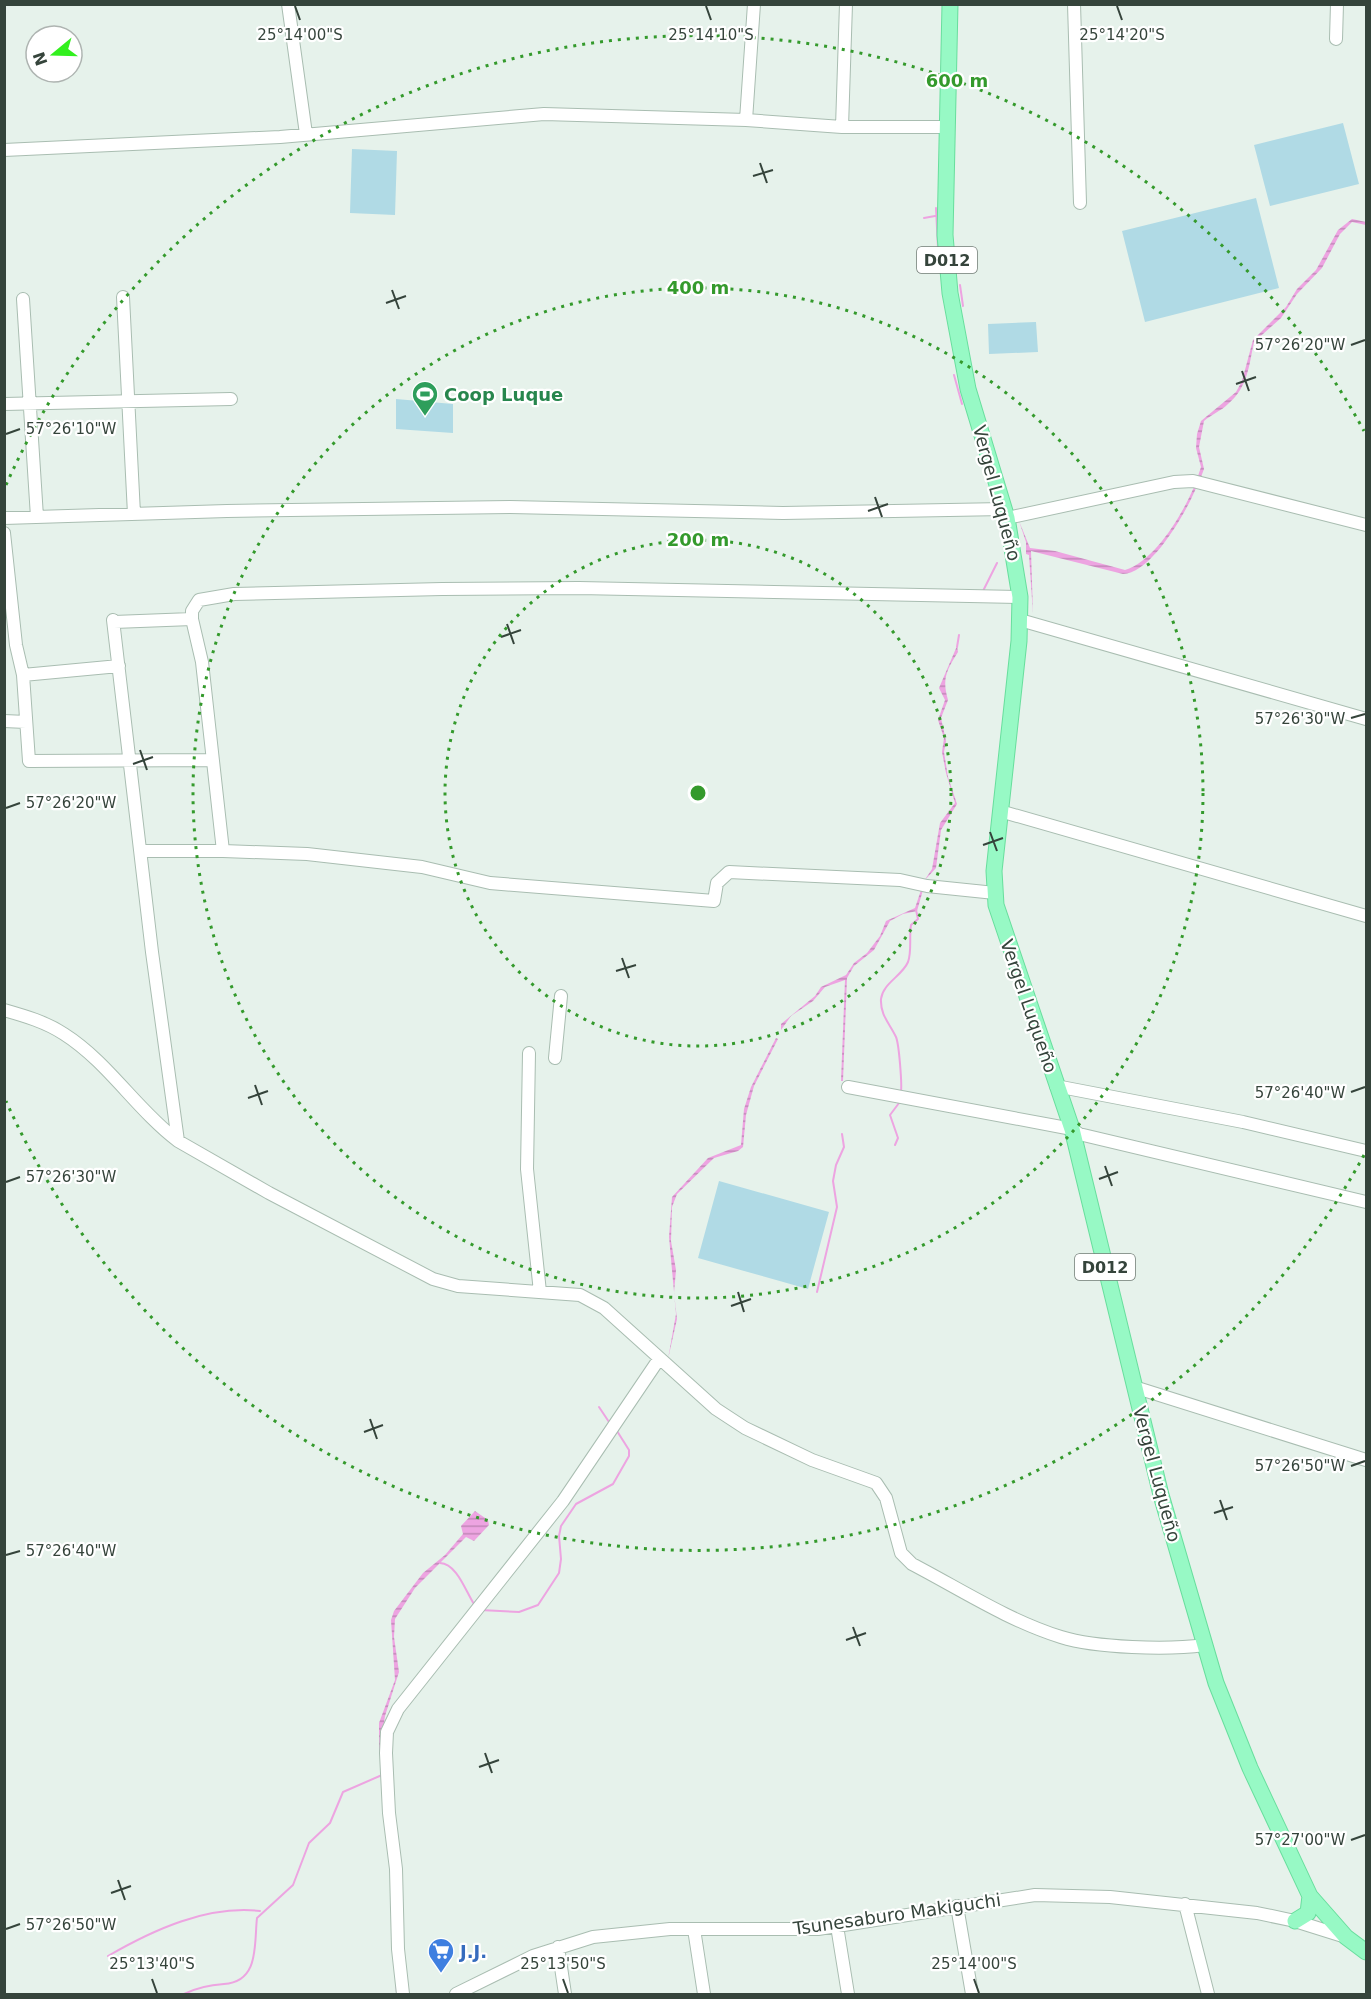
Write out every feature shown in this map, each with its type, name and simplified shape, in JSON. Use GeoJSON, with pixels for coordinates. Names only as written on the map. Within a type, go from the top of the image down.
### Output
{"type":"FeatureCollection","features":[{"type":"Feature","properties":{"kind":"main road","name":"Vergel Luqueño"},"geometry":{"type":"LineString","coordinates":[[950,4],[941,127],[945,235],[952,311],[968,389],[1006,514],[1020,597],[1020,620],[1000,811],[995,893],[1000,919],[1072,1129],[1161,1495],[1204,1645],[1250,1768],[1310,1896],[1346,1937],[1366,1952]]}},
{"type":"Feature","properties":{"kind":"main road"},"geometry":{"type":"LineString","coordinates":[[1295,1921],[1308,1913],[1310,1896]]}},
{"type":"Feature","properties":{"kind":"street"},"geometry":{"type":"LineString","coordinates":[[288,4],[306,134]]}},
{"type":"Feature","properties":{"kind":"street"},"geometry":{"type":"LineString","coordinates":[[746,120],[754,4]]}},
{"type":"Feature","properties":{"kind":"street"},"geometry":{"type":"LineString","coordinates":[[842,127],[846,4]]}},
{"type":"Feature","properties":{"kind":"street"},"geometry":{"type":"LineString","coordinates":[[1074,4],[1080,203]]}},
{"type":"Feature","properties":{"kind":"street"},"geometry":{"type":"LineString","coordinates":[[1336,39],[1337,4]]}},
{"type":"Feature","properties":{"kind":"street"},"geometry":{"type":"LineString","coordinates":[[4,150],[306,134],[544,114],[746,120],[842,127],[941,127]]}},
{"type":"Feature","properties":{"kind":"street"},"geometry":{"type":"LineString","coordinates":[[123,297],[134,514]]}},
{"type":"Feature","properties":{"kind":"street"},"geometry":{"type":"LineString","coordinates":[[23,299],[37,517]]}},
{"type":"Feature","properties":{"kind":"street"},"geometry":{"type":"LineString","coordinates":[[4,404],[231,399]]}},
{"type":"Feature","properties":{"kind":"street"},"geometry":{"type":"LineString","coordinates":[[4,518],[499,507],[783,513],[1006,514],[1174,482],[1193,481],[1366,525]]}},
{"type":"Feature","properties":{"kind":"street"},"geometry":{"type":"LineString","coordinates":[[4,533],[16,645],[23,675],[29,761],[213,760]]}},
{"type":"Feature","properties":{"kind":"street"},"geometry":{"type":"LineString","coordinates":[[223,850],[202,662],[192,619],[192,611],[199,600],[234,594],[579,588],[1020,597]]}},
{"type":"Feature","properties":{"kind":"street"},"geometry":{"type":"LineString","coordinates":[[178,1141],[152,952],[132,761],[113,621],[192,619]]}},
{"type":"Feature","properties":{"kind":"street"},"geometry":{"type":"LineString","coordinates":[[1020,620],[1366,719]]}},
{"type":"Feature","properties":{"kind":"street"},"geometry":{"type":"LineString","coordinates":[[23,675],[120,666]]}},
{"type":"Feature","properties":{"kind":"street"},"geometry":{"type":"LineString","coordinates":[[4,721],[26,722]]}},
{"type":"Feature","properties":{"kind":"street"},"geometry":{"type":"LineString","coordinates":[[1000,811],[1366,916]]}},
{"type":"Feature","properties":{"kind":"street"},"geometry":{"type":"LineString","coordinates":[[142,851],[223,850],[318,855],[422,867],[490,883],[714,901],[717,883],[729,872],[900,880],[927,886],[995,893]]}},
{"type":"Feature","properties":{"kind":"street"},"geometry":{"type":"LineString","coordinates":[[555,1058],[561,996]]}},
{"type":"Feature","properties":{"kind":"street"},"geometry":{"type":"LineString","coordinates":[[4,1010],[44,1023],[80,1045],[161,1128],[178,1141],[269,1193],[433,1279],[458,1286],[580,1295],[604,1308],[716,1409],[745,1428],[793,1452],[876,1483],[886,1498],[900,1553],[912,1564],[944,1581],[1035,1628],[1064,1638],[1137,1646],[1204,1645]]}},
{"type":"Feature","properties":{"kind":"street"},"geometry":{"type":"LineString","coordinates":[[529,1053],[527,1169],[540,1292]]}},
{"type":"Feature","properties":{"kind":"street"},"geometry":{"type":"LineString","coordinates":[[1056,1086],[1243,1122],[1366,1151]]}},
{"type":"Feature","properties":{"kind":"street"},"geometry":{"type":"LineString","coordinates":[[848,1088],[1072,1129],[1079,1134],[1366,1202]]}},
{"type":"Feature","properties":{"kind":"street"},"geometry":{"type":"LineString","coordinates":[[403,1995],[398,1949],[396,1869],[389,1813],[387,1732],[398,1710],[563,1501],[659,1359]]}},
{"type":"Feature","properties":{"kind":"street"},"geometry":{"type":"LineString","coordinates":[[1134,1387],[1366,1460]]}},
{"type":"Feature","properties":{"kind":"street","name":"Tsunesaburo Makiguchi"},"geometry":{"type":"LineString","coordinates":[[456,1995],[492,1975],[558,1947],[593,1937],[694,1929],[793,1930],[837,1926],[1035,1895],[1089,1896],[1185,1904],[1295,1921],[1346,1937]]}},
{"type":"Feature","properties":{"kind":"street"},"geometry":{"type":"LineString","coordinates":[[1185,1904],[1208,1995]]}},
{"type":"Feature","properties":{"kind":"street"},"geometry":{"type":"LineString","coordinates":[[957,1906],[972,1995]]}},
{"type":"Feature","properties":{"kind":"street"},"geometry":{"type":"LineString","coordinates":[[837,1926],[848,1995]]}},
{"type":"Feature","properties":{"kind":"street"},"geometry":{"type":"LineString","coordinates":[[694,1929],[704,1995]]}},
{"type":"Feature","properties":{"kind":"street"},"geometry":{"type":"LineString","coordinates":[[558,1947],[565,1995]]}},
{"type":"Feature","properties":{"kind":"shaded area"},"geometry":{"type":"Polygon","coordinates":[[[1343,123],[1359,184],[1270,206],[1254,145],[1343,123]]]}},
{"type":"Feature","properties":{"kind":"shaded area"},"geometry":{"type":"Polygon","coordinates":[[[352,149],[397,151],[395,215],[350,213],[352,149]]]}},
{"type":"Feature","properties":{"kind":"shaded area"},"geometry":{"type":"Polygon","coordinates":[[[1256,198],[1279,288],[1145,322],[1122,231],[1256,198]]]}},
{"type":"Feature","properties":{"kind":"shaded area"},"geometry":{"type":"Polygon","coordinates":[[[1352,219],[1366,222],[1366,225],[1352,222],[1340,234],[1322,268],[1297,294],[1281,318],[1254,342],[1247,375],[1235,397],[1204,421],[1199,447],[1204,469],[1201,477],[1198,476],[1201,467],[1196,448],[1201,421],[1236,392],[1242,381],[1253,340],[1286,307],[1297,289],[1316,270],[1338,230],[1352,219]]]}},
{"type":"Feature","properties":{"kind":"shaded area"},"geometry":{"type":"Polygon","coordinates":[[[1036,322],[1038,352],[989,354],[988,324],[1036,322]]]}},
{"type":"Feature","properties":{"kind":"shaded area","name":"Coop Luque"},"geometry":{"type":"Polygon","coordinates":[[[396,399],[453,404],[453,433],[396,429],[396,399]]]}},
{"type":"Feature","properties":{"kind":"shaded area"},"geometry":{"type":"Polygon","coordinates":[[[1194,487],[1196,488],[1191,498],[1167,540],[1145,564],[1134,571],[1123,574],[1031,551],[1033,614],[1029,555],[1026,554],[1026,542],[1019,521],[1030,548],[1055,551],[1125,570],[1136,565],[1157,547],[1175,523],[1194,487]]]}},
{"type":"Feature","properties":{"kind":"shaded area"},"geometry":{"type":"Polygon","coordinates":[[[957,646],[958,652],[946,675],[945,686],[948,700],[941,718],[946,741],[944,752],[948,777],[957,804],[941,830],[936,868],[924,881],[932,869],[940,823],[955,803],[946,773],[942,752],[944,738],[938,720],[945,700],[939,688],[957,646]]]}},
{"type":"Feature","properties":{"kind":"shaded area"},"geometry":{"type":"Polygon","coordinates":[[[921,890],[923,890],[917,911],[903,914],[890,921],[874,950],[854,966],[847,978],[843,1081],[841,1081],[845,980],[825,987],[813,1001],[791,1016],[781,1030],[781,1024],[815,996],[821,987],[846,975],[854,963],[867,953],[880,936],[886,921],[915,908],[921,890]]]}},
{"type":"Feature","properties":{"kind":"shaded area"},"geometry":{"type":"Polygon","coordinates":[[[776,1038],[778,1039],[754,1086],[746,1115],[743,1147],[738,1151],[714,1158],[677,1194],[672,1207],[671,1241],[676,1270],[674,1292],[669,1237],[672,1197],[708,1158],[741,1145],[744,1109],[751,1087],[776,1038]]]}},
{"type":"Feature","properties":{"kind":"shaded area"},"geometry":{"type":"Polygon","coordinates":[[[719,1181],[829,1212],[808,1289],[698,1258],[719,1181]]]}},
{"type":"Feature","properties":{"kind":"shaded area"},"geometry":{"type":"Polygon","coordinates":[[[674,1297],[677,1319],[668,1359],[676,1314],[674,1297]]]}},
{"type":"Feature","properties":{"kind":"shaded area"},"geometry":{"type":"Polygon","coordinates":[[[475,1511],[488,1520],[489,1525],[474,1541],[466,1537],[415,1588],[395,1619],[394,1637],[399,1672],[385,1716],[381,1743],[399,1994],[396,1994],[390,1874],[379,1745],[379,1723],[395,1680],[391,1620],[394,1611],[423,1573],[445,1555],[463,1534],[461,1526],[475,1511]]]}},
{"type":"Feature","properties":{"kind":"waterway"},"geometry":{"type":"LineString","coordinates":[[936,208],[938,248]]}},
{"type":"Feature","properties":{"kind":"waterway"},"geometry":{"type":"LineString","coordinates":[[924,218],[935,216]]}},
{"type":"Feature","properties":{"kind":"waterway"},"geometry":{"type":"LineString","coordinates":[[960,285],[963,306]]}},
{"type":"Feature","properties":{"kind":"waterway"},"geometry":{"type":"LineString","coordinates":[[954,375],[962,404]]}},
{"type":"Feature","properties":{"kind":"waterway"},"geometry":{"type":"LineString","coordinates":[[982,593],[997,563]]}},
{"type":"Feature","properties":{"kind":"waterway"},"geometry":{"type":"LineString","coordinates":[[957,647],[959,635]]}},
{"type":"Feature","properties":{"kind":"waterway"},"geometry":{"type":"LineString","coordinates":[[901,1091],[897,1041],[884,1015],[881,999],[885,988],[908,962],[911,925],[918,919],[916,910]]}},
{"type":"Feature","properties":{"kind":"waterway"},"geometry":{"type":"LineString","coordinates":[[895,1145],[898,1138],[890,1115],[899,1103]]}},
{"type":"Feature","properties":{"kind":"waterway"},"geometry":{"type":"LineString","coordinates":[[817,1292],[837,1207],[833,1181],[836,1165],[844,1147],[842,1134]]}},
{"type":"Feature","properties":{"kind":"waterway"},"geometry":{"type":"LineString","coordinates":[[599,1407],[609,1422]]}},
{"type":"Feature","properties":{"kind":"waterway"},"geometry":{"type":"LineString","coordinates":[[480,1610],[519,1612],[538,1605],[559,1573],[561,1526],[576,1504],[613,1484],[629,1456],[629,1450],[617,1431]]}},
{"type":"Feature","properties":{"kind":"waterway"},"geometry":{"type":"LineString","coordinates":[[440,1563],[446,1564],[456,1573],[474,1604]]}},
{"type":"Feature","properties":{"kind":"waterway"},"geometry":{"type":"LineString","coordinates":[[184,1994],[204,1987],[236,1982],[244,1976],[253,1960],[257,1918],[293,1885],[309,1843],[330,1823],[343,1792],[382,1775]]}},
{"type":"Feature","properties":{"kind":"waterway"},"geometry":{"type":"LineString","coordinates":[[108,1956],[143,1937],[200,1916],[240,1910],[260,1911]]}},
{"type":"Feature","properties":{"kind":"place","name":"Coop Luque"},"geometry":{"type":"Point","coordinates":[425,417]}},
{"type":"Feature","properties":{"kind":"place","name":"J.J."},"geometry":{"type":"Point","coordinates":[441,1974]}}]}
